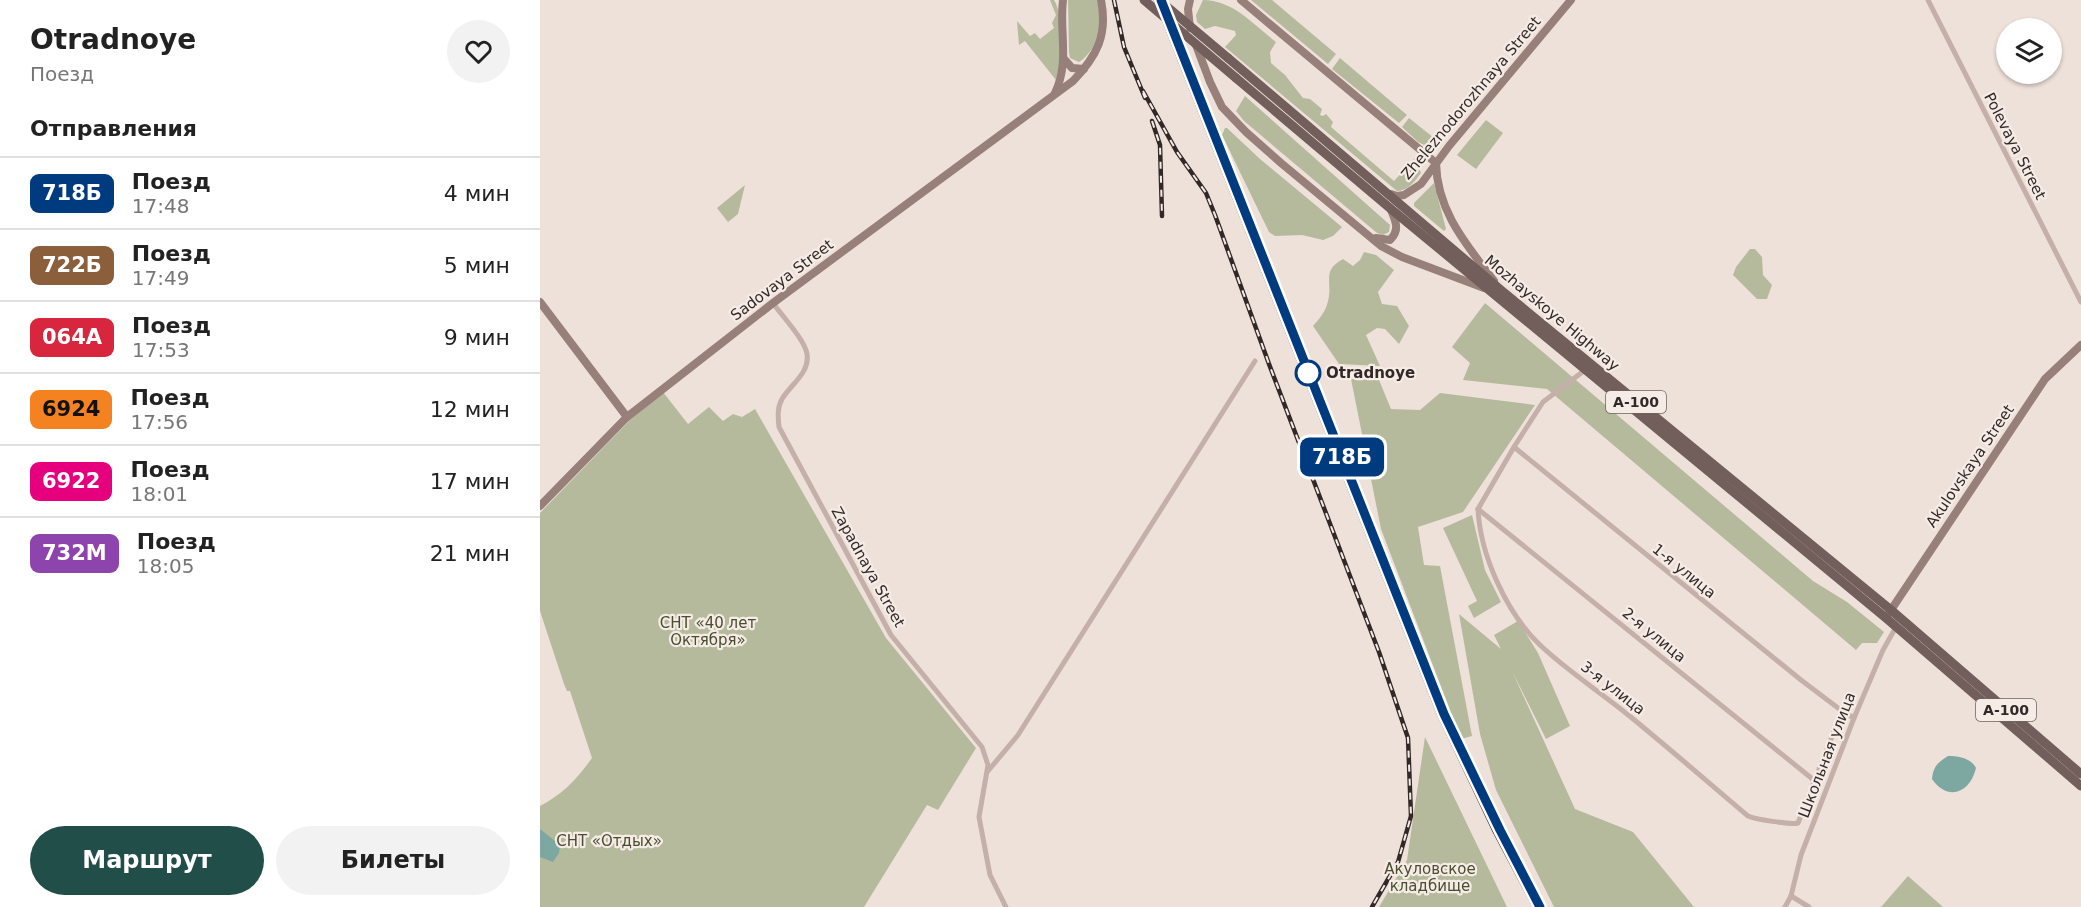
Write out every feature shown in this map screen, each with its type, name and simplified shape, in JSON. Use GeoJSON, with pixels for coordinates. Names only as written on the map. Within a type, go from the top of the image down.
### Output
{"type":"FeatureCollection","features":[{"type":"Feature","properties":{"kind":"main road","name":"Mozhayskoye Highway"},"geometry":{"type":"LineString","coordinates":[[1144,0],[1585,370],[1930,646],[2081,774]]}},
{"type":"Feature","properties":{"kind":"main road","name":"Mozhayskoye Highway"},"geometry":{"type":"LineString","coordinates":[[1158,0],[1888,614],[1899,629]]}},
{"type":"Feature","properties":{"kind":"main road","name":"А-100"},"geometry":{"type":"LineString","coordinates":[[1899,629],[2081,786]]}},
{"type":"Feature","properties":{"kind":"street"},"geometry":{"type":"LineString","coordinates":[[1054,93],[1061,78],[1065,59],[1062,4],[1057,0]]}},
{"type":"Feature","properties":{"kind":"street"},"geometry":{"type":"LineString","coordinates":[[1065,59],[1072,68],[1084,69],[1094,54],[1103,30],[1104,14],[1101,0]]}},
{"type":"Feature","properties":{"kind":"street"},"geometry":{"type":"LineString","coordinates":[[1190,0],[1188,19],[1191,33],[1210,82],[1222,107],[1246,132],[1382,246],[1402,258],[1489,290]]}},
{"type":"Feature","properties":{"kind":"street"},"geometry":{"type":"LineString","coordinates":[[1240,0],[1436,163],[1443,206],[1456,232],[1502,291]]}},
{"type":"Feature","properties":{"kind":"street","name":"Zheleznodorozhnaya Street"},"geometry":{"type":"LineString","coordinates":[[1383,191],[1397,196],[1413,191],[1571,0]]}},
{"type":"Feature","properties":{"kind":"street","name":"Polevaya Street"},"geometry":{"type":"LineString","coordinates":[[1928,0],[2081,302]]}},
{"type":"Feature","properties":{"kind":"street","name":"Sadovaya Street"},"geometry":{"type":"LineString","coordinates":[[540,506],[627,417],[772,303],[1073,81],[1084,69]]}},
{"type":"Feature","properties":{"kind":"street"},"geometry":{"type":"LineString","coordinates":[[1367,234],[1382,240],[1390,240],[1396,235],[1397,225],[1391,209]]}},
{"type":"Feature","properties":{"kind":"street"},"geometry":{"type":"LineString","coordinates":[[540,302],[627,417]]}},
{"type":"Feature","properties":{"kind":"street","name":"Zapadnaya Street"},"geometry":{"type":"LineString","coordinates":[[772,303],[802,343],[807,354],[806,369],[782,399],[778,411],[779,427],[891,635],[982,747],[988,765],[979,817],[986,862],[1006,907]]}},
{"type":"Feature","properties":{"kind":"street","name":"Akulovskaya Street"},"geometry":{"type":"LineString","coordinates":[[1888,614],[2045,379],[2081,345]]}},
{"type":"Feature","properties":{"kind":"street"},"geometry":{"type":"LineString","coordinates":[[987,772],[1018,735],[1255,361]]}},
{"type":"Feature","properties":{"kind":"street"},"geometry":{"type":"LineString","coordinates":[[1478,509],[1543,402],[1585,370]]}},
{"type":"Feature","properties":{"kind":"street","name":"1-я улица"},"geometry":{"type":"LineString","coordinates":[[1514,447],[1801,681],[1854,718]]}},
{"type":"Feature","properties":{"kind":"street","name":"2-я улица"},"geometry":{"type":"LineString","coordinates":[[1478,509],[1815,781]]}},
{"type":"Feature","properties":{"kind":"street","name":"3-я улица"},"geometry":{"type":"LineString","coordinates":[[1478,509],[1479,523],[1491,571],[1512,609],[1541,646],[1633,719],[1748,816],[1784,824],[1798,823],[1815,781]]}},
{"type":"Feature","properties":{"kind":"street","name":"Школьная улица"},"geometry":{"type":"LineString","coordinates":[[1785,907],[1791,896],[1801,855],[1854,718],[1882,650],[1899,629]]}},
{"type":"Feature","properties":{"kind":"street"},"geometry":{"type":"LineString","coordinates":[[1815,781],[1842,711]]}},
{"type":"Feature","properties":{"kind":"street"},"geometry":{"type":"LineString","coordinates":[[1791,896],[1809,907]]}},
{"type":"Feature","properties":{"kind":"green space"},"geometry":{"type":"Polygon","coordinates":[[[1050,0],[1054,0],[1057,7],[1061,27],[1061,51],[1056,80],[1025,41],[1019,45],[1017,21],[1030,36],[1035,33],[1040,39],[1054,28],[1052,23],[1056,15],[1050,0]]]}},
{"type":"Feature","properties":{"kind":"green space"},"geometry":{"type":"Polygon","coordinates":[[[1068,0],[1097,0],[1099,8],[1098,34],[1091,50],[1079,62],[1070,58],[1068,0]]]}},
{"type":"Feature","properties":{"kind":"green space"},"geometry":{"type":"Polygon","coordinates":[[[1203,0],[1224,4],[1233,9],[1276,42],[1270,52],[1271,63],[1285,75],[1303,98],[1310,99],[1322,109],[1320,115],[1326,114],[1333,122],[1331,127],[1394,181],[1415,158],[1421,173],[1408,187],[1397,191],[1225,47],[1236,35],[1235,31],[1215,26],[1205,29],[1197,22],[1196,15],[1203,0]]]}},
{"type":"Feature","properties":{"kind":"green space"},"geometry":{"type":"Polygon","coordinates":[[[1251,0],[1272,0],[1336,54],[1328,64],[1251,0]]]}},
{"type":"Feature","properties":{"kind":"green space"},"geometry":{"type":"Polygon","coordinates":[[[1340,58],[1407,115],[1399,123],[1332,69],[1340,58]]]}},
{"type":"Feature","properties":{"kind":"green space"},"geometry":{"type":"Polygon","coordinates":[[[1245,96],[1390,225],[1389,232],[1383,235],[1377,233],[1244,121],[1236,111],[1245,96]]]}},
{"type":"Feature","properties":{"kind":"green space"},"geometry":{"type":"Polygon","coordinates":[[[1409,118],[1440,145],[1433,149],[1418,142],[1402,127],[1409,118]]]}},
{"type":"Feature","properties":{"kind":"green space"},"geometry":{"type":"Polygon","coordinates":[[[1486,120],[1503,133],[1476,169],[1457,155],[1486,120]]]}},
{"type":"Feature","properties":{"kind":"green space"},"geometry":{"type":"Polygon","coordinates":[[[1225,128],[1342,227],[1333,236],[1323,240],[1302,235],[1275,236],[1269,232],[1222,135],[1225,128]]]}},
{"type":"Feature","properties":{"kind":"green space"},"geometry":{"type":"Polygon","coordinates":[[[1434,183],[1446,229],[1444,231],[1414,206],[1414,203],[1434,183]]]}},
{"type":"Feature","properties":{"kind":"green space"},"geometry":{"type":"Polygon","coordinates":[[[745,185],[738,214],[728,222],[717,208],[745,185]]]}},
{"type":"Feature","properties":{"kind":"green space"},"geometry":{"type":"Polygon","coordinates":[[[1750,249],[1755,249],[1762,257],[1763,275],[1772,285],[1767,299],[1757,299],[1733,275],[1736,267],[1750,249]]]}},
{"type":"Feature","properties":{"kind":"green space"},"geometry":{"type":"Polygon","coordinates":[[[1364,252],[1376,255],[1394,270],[1378,292],[1382,304],[1397,306],[1409,326],[1399,344],[1385,329],[1377,328],[1366,335],[1380,366],[1339,364],[1313,326],[1327,305],[1332,268],[1343,259],[1353,266],[1364,252]]]}},
{"type":"Feature","properties":{"kind":"green space"},"geometry":{"type":"Polygon","coordinates":[[[1485,303],[1813,581],[1847,602],[1884,632],[1877,643],[1862,643],[1856,650],[1547,389],[1463,380],[1470,363],[1452,347],[1485,303]]]}},
{"type":"Feature","properties":{"kind":"green space"},"geometry":{"type":"Polygon","coordinates":[[[1351,379],[1379,380],[1391,409],[1420,410],[1440,393],[1535,405],[1463,512],[1418,527],[1424,565],[1440,566],[1472,736],[1461,739],[1381,529],[1351,379]]]}},
{"type":"Feature","properties":{"kind":"green space","name":"СНТ «40 лет Октября»"},"geometry":{"type":"Polygon","coordinates":[[[663,392],[688,424],[709,407],[723,421],[733,414],[742,417],[755,409],[886,638],[976,748],[938,810],[927,805],[864,907],[540,907],[540,806],[569,785],[592,758],[540,611],[540,513],[630,420],[663,392]]]}},
{"type":"Feature","properties":{"kind":"green space"},"geometry":{"type":"Polygon","coordinates":[[[1472,515],[1485,570],[1501,602],[1474,618],[1468,606],[1477,601],[1443,528],[1472,515]]]}},
{"type":"Feature","properties":{"kind":"green space"},"geometry":{"type":"Polygon","coordinates":[[[1459,614],[1501,649],[1494,635],[1518,621],[1538,653],[1570,726],[1546,739],[1512,671],[1575,809],[1633,832],[1694,907],[1554,907],[1496,790],[1480,734],[1459,614]]]}},
{"type":"Feature","properties":{"kind":"green space","name":"Акуловское кладбище"},"geometry":{"type":"Polygon","coordinates":[[[1425,737],[1507,907],[1379,907],[1407,860],[1425,737]]]}},
{"type":"Feature","properties":{"kind":"green space"},"geometry":{"type":"Polygon","coordinates":[[[1908,876],[1943,907],[1881,907],[1908,876]]]}},
{"type":"Feature","properties":{"kind":"water"},"geometry":{"type":"Polygon","coordinates":[[[1948,756],[1968,760],[1976,768],[1969,784],[1958,792],[1945,790],[1932,779],[1937,765],[1948,756]]]}},
{"type":"Feature","properties":{"kind":"water"},"geometry":{"type":"Polygon","coordinates":[[[540,829],[560,845],[559,853],[553,862],[540,857],[540,829]]]}},
{"type":"Feature","properties":{"kind":"railway"},"geometry":{"type":"LineString","coordinates":[[1114,0],[1124,47],[1145,98]]}},
{"type":"Feature","properties":{"kind":"railway"},"geometry":{"type":"LineString","coordinates":[[1156,0],[1439,714],[1495,832],[1535,907]]}},
{"type":"Feature","properties":{"kind":"railway"},"geometry":{"type":"LineString","coordinates":[[1143,91],[1177,152],[1206,193],[1379,652],[1408,738],[1411,816],[1398,862],[1372,907]]}},
{"type":"Feature","properties":{"kind":"railway"},"geometry":{"type":"LineString","coordinates":[[1152,121],[1160,145],[1162,216]]}},
{"type":"Feature","properties":{"kind":"train","name":"718Б"},"geometry":{"type":"LineString","coordinates":[[1161,0],[1444,714],[1540,907]]}},
{"type":"Feature","properties":{"kind":"place","name":"Otradnoye"},"geometry":{"type":"Point","coordinates":[1308,373]}},
{"type":"Feature","properties":{"kind":"park label","name":"СНТ «Отдых»"},"geometry":{"type":"Point","coordinates":[609,841]}}]}
